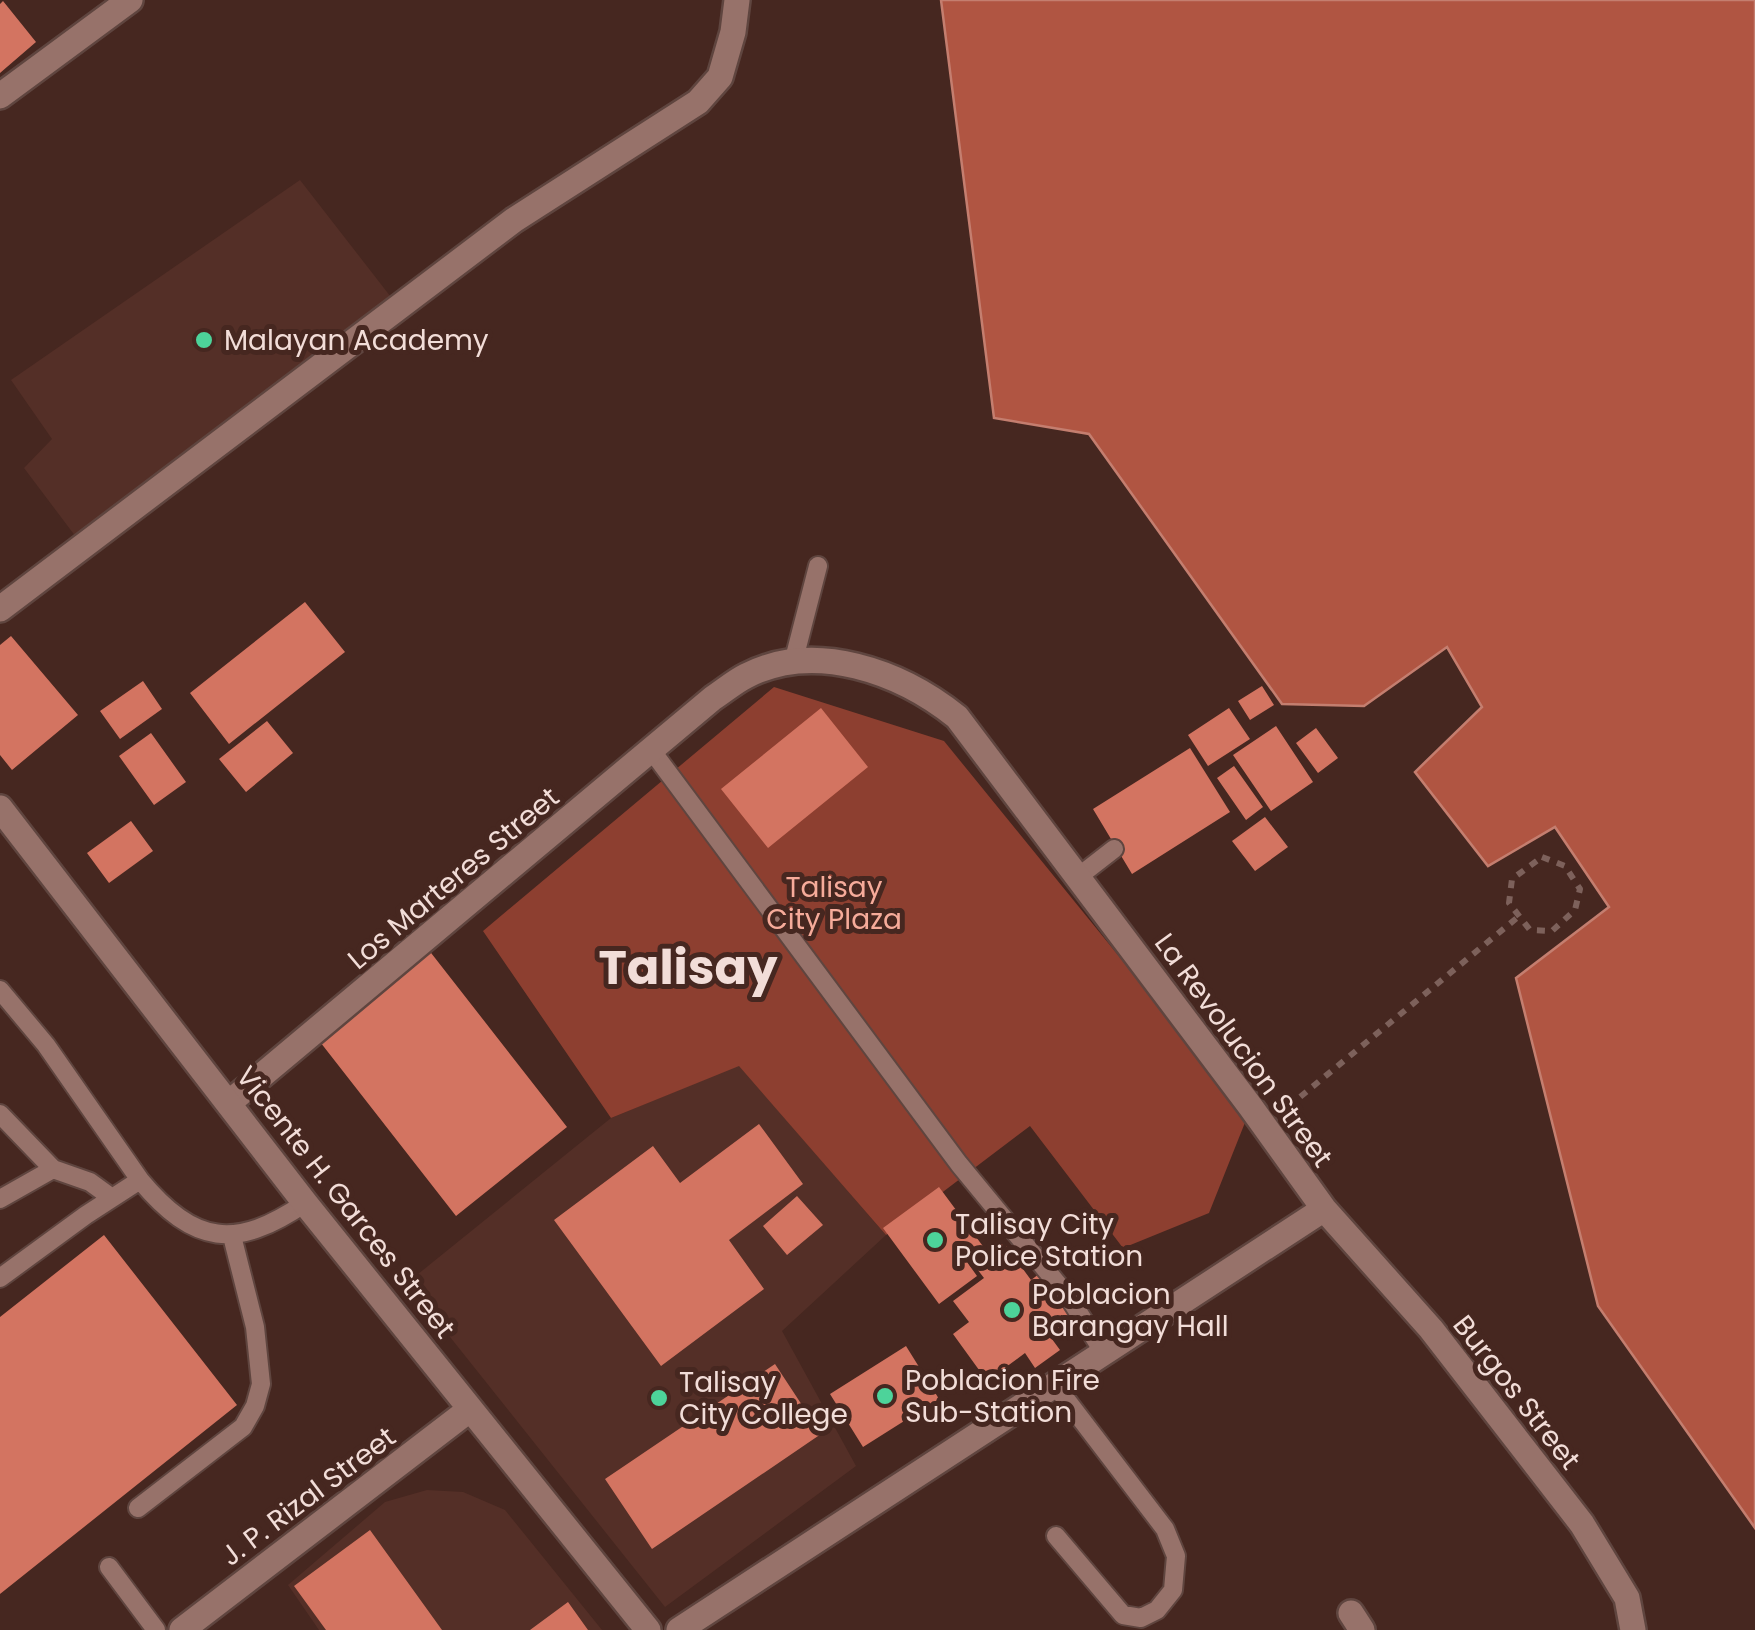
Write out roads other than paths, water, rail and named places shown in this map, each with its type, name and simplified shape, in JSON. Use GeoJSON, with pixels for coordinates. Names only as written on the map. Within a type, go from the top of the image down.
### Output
{"type":"FeatureCollection","features":[{"type":"Feature","properties":{"kind":"street"},"geometry":{"type":"LineString","coordinates":[[0,96],[130,0]]}},
{"type":"Feature","properties":{"kind":"street"},"geometry":{"type":"LineString","coordinates":[[0,608],[514,220],[698,102],[720,77],[734,32],[737,0]]}},
{"type":"Feature","properties":{"kind":"street","name":"La Revolucion Street"},"geometry":{"type":"LineString","coordinates":[[679,1630],[1324,1208],[957,717],[928,694],[884,673],[838,662],[792,663],[746,676],[714,698]]}},
{"type":"Feature","properties":{"kind":"street","name":"Los Marteres Street"},"geometry":{"type":"LineString","coordinates":[[230,1102],[714,698]]}},
{"type":"Feature","properties":{"kind":"street","name":"Vicente H. Garces Street"},"geometry":{"type":"LineString","coordinates":[[0,808],[306,1202],[648,1630]]}},
{"type":"Feature","properties":{"kind":"street","name":"Burgos Street"},"geometry":{"type":"LineString","coordinates":[[1324,1208],[1431,1329],[1582,1524],[1627,1598],[1632,1630]]}},
{"type":"Feature","properties":{"kind":"street","name":"J. P. Rizal Street"},"geometry":{"type":"LineString","coordinates":[[182,1630],[470,1410]]}},
{"type":"Feature","properties":{"kind":"lane"},"geometry":{"type":"LineString","coordinates":[[792,663],[818,566]]}},
{"type":"Feature","properties":{"kind":"lane"},"geometry":{"type":"LineString","coordinates":[[652,751],[959,1164],[1070,1299],[1104,1353]]}},
{"type":"Feature","properties":{"kind":"lane"},"geometry":{"type":"LineString","coordinates":[[1078,876],[1114,849]]}},
{"type":"Feature","properties":{"kind":"lane"},"geometry":{"type":"LineString","coordinates":[[0,990],[46,1046],[157,1202],[198,1230],[232,1236],[274,1224],[306,1202]]}},
{"type":"Feature","properties":{"kind":"lane"},"geometry":{"type":"LineString","coordinates":[[0,1114],[53,1168],[90,1182],[112,1198]]}},
{"type":"Feature","properties":{"kind":"lane"},"geometry":{"type":"LineString","coordinates":[[0,1199],[53,1168]]}},
{"type":"Feature","properties":{"kind":"lane"},"geometry":{"type":"LineString","coordinates":[[0,1278],[140,1180]]}},
{"type":"Feature","properties":{"kind":"lane"},"geometry":{"type":"LineString","coordinates":[[138,1508],[244,1428],[255,1406],[261,1384],[255,1327],[232,1236]]}},
{"type":"Feature","properties":{"kind":"lane"},"geometry":{"type":"LineString","coordinates":[[1055,1385],[1165,1529],[1176,1556],[1173,1590],[1158,1610],[1141,1618],[1123,1615],[1056,1536]]}},
{"type":"Feature","properties":{"kind":"lane"},"geometry":{"type":"LineString","coordinates":[[109,1567],[156,1630]]}},
{"type":"Feature","properties":{"kind":"place","name":"Malayan Academy"},"geometry":{"type":"Point","coordinates":[204,340]}},
{"type":"Feature","properties":{"kind":"place","name":"Talisay City Police Station"},"geometry":{"type":"Point","coordinates":[935,1240]}},
{"type":"Feature","properties":{"kind":"place","name":"Poblacion Barangay Hall"},"geometry":{"type":"Point","coordinates":[1012,1310]}},
{"type":"Feature","properties":{"kind":"place","name":"Poblacion Fire Sub-Station"},"geometry":{"type":"Point","coordinates":[885,1396]}},
{"type":"Feature","properties":{"kind":"place","name":"Talisay City College"},"geometry":{"type":"Point","coordinates":[659,1398]}},
{"type":"Feature","properties":{"kind":"district","name":"Talisay"},"geometry":{"type":"Point","coordinates":[688,967]}},
{"type":"Feature","properties":{"kind":"park label","name":"Talisay City Plaza"},"geometry":{"type":"Point","coordinates":[834,903]}}]}
